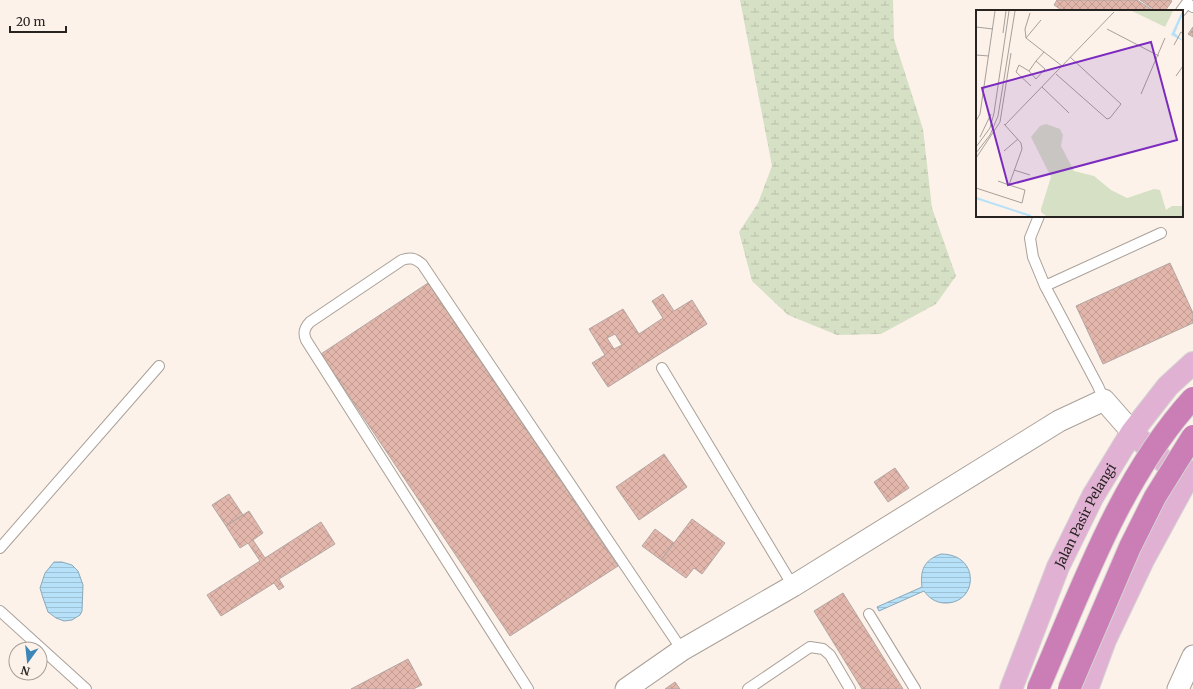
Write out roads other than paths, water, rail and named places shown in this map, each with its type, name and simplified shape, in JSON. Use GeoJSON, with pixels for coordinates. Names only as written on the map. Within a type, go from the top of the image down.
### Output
{"type":"FeatureCollection","features":[{"type":"Feature","properties":{"kind":"highway"},"geometry":{"type":"LineString","coordinates":[[1038,689],[1113,520],[1139,472],[1177,416],[1193,398]]}},
{"type":"Feature","properties":{"kind":"highway"},"geometry":{"type":"LineString","coordinates":[[1069,689],[1130,547],[1155,497],[1193,436]]}},
{"type":"Feature","properties":{"kind":"main road","name":"Jalan Pasir Pelangi"},"geometry":{"type":"LineString","coordinates":[[1011,689],[1058,567],[1093,496],[1132,432],[1168,386],[1193,363]]}},
{"type":"Feature","properties":{"kind":"main road"},"geometry":{"type":"LineString","coordinates":[[1168,386],[1193,406]]}},
{"type":"Feature","properties":{"kind":"main road"},"geometry":{"type":"LineString","coordinates":[[1087,689],[1106,640],[1143,560],[1190,476],[1132,432]]}},
{"type":"Feature","properties":{"kind":"street"},"geometry":{"type":"LineString","coordinates":[[628,689],[682,650],[793,586],[1059,421],[1104,400],[1132,432]]}},
{"type":"Feature","properties":{"kind":"street"},"geometry":{"type":"LineString","coordinates":[[1178,689],[1193,656]]}},
{"type":"Feature","properties":{"kind":"lane"},"geometry":{"type":"LineString","coordinates":[[1039,217],[1030,238],[1033,257],[1045,286],[1104,400]]}},
{"type":"Feature","properties":{"kind":"lane"},"geometry":{"type":"LineString","coordinates":[[1045,286],[1160,233]]}},
{"type":"Feature","properties":{"kind":"lane"},"geometry":{"type":"LineString","coordinates":[[528,689],[304,336],[304,330],[310,322],[407,258],[413,258],[422,264],[682,650]]}},
{"type":"Feature","properties":{"kind":"lane"},"geometry":{"type":"LineString","coordinates":[[0,548],[159,366]]}},
{"type":"Feature","properties":{"kind":"lane"},"geometry":{"type":"LineString","coordinates":[[662,368],[793,586]]}},
{"type":"Feature","properties":{"kind":"lane"},"geometry":{"type":"LineString","coordinates":[[0,612],[86,689]]}},
{"type":"Feature","properties":{"kind":"lane"},"geometry":{"type":"LineString","coordinates":[[869,614],[915,689]]}},
{"type":"Feature","properties":{"kind":"lane"},"geometry":{"type":"LineString","coordinates":[[748,689],[810,647],[823,649],[830,655],[850,689]]}},
{"type":"Feature","properties":{"kind":"water"},"geometry":{"type":"Polygon","coordinates":[[[941,554],[954,556],[963,562],[969,570],[969,588],[964,596],[956,601],[942,603],[933,600],[924,591],[879,611],[877,607],[922,587],[924,566],[935,556],[941,554]]]}},
{"type":"Feature","properties":{"kind":"water"},"geometry":{"type":"Polygon","coordinates":[[[54,562],[62,562],[72,565],[78,571],[83,585],[82,611],[80,615],[72,620],[64,621],[56,618],[48,612],[43,598],[40,588],[45,573],[54,562]]]}}]}
